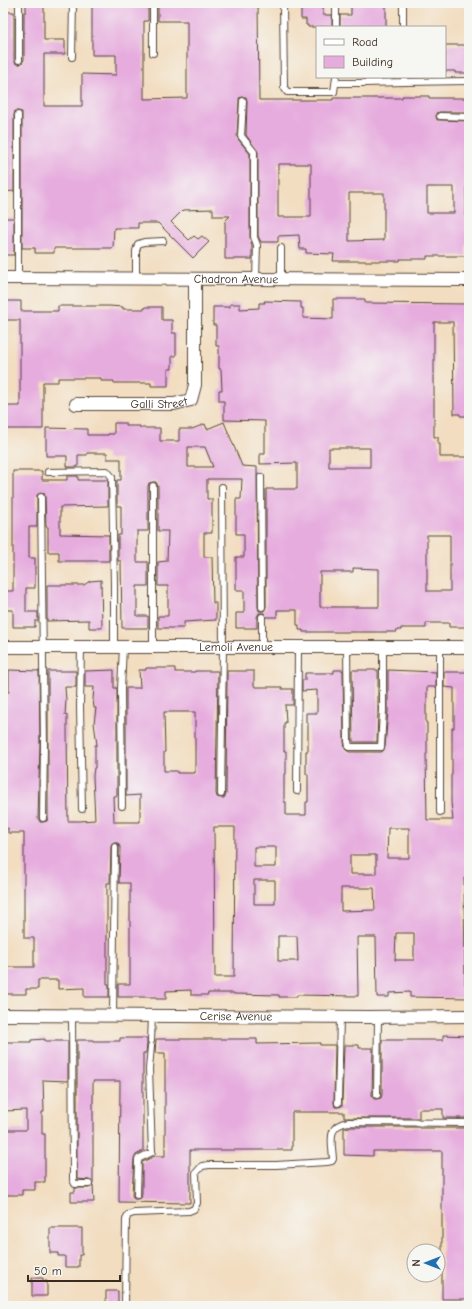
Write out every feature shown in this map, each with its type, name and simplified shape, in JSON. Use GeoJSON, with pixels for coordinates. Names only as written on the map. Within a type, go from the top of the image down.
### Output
{"type":"FeatureCollection","features":[{"type":"Feature","properties":{"kind":"street","name":"Chadron Avenue"},"geometry":{"type":"LineString","coordinates":[[3,278],[469,280]]}},
{"type":"Feature","properties":{"kind":"street","name":"Galli Street"},"geometry":{"type":"LineString","coordinates":[[76,404],[174,404],[191,400],[195,385],[195,279]]}},
{"type":"Feature","properties":{"kind":"street","name":"Lemoli Avenue"},"geometry":{"type":"LineString","coordinates":[[3,647],[469,647]]}},
{"type":"Feature","properties":{"kind":"street","name":"Cerise Avenue"},"geometry":{"type":"LineString","coordinates":[[3,1015],[340,1017],[469,1016]]}},
{"type":"Feature","properties":{"kind":"lane"},"geometry":{"type":"LineString","coordinates":[[19,3],[19,60]]}},
{"type":"Feature","properties":{"kind":"lane"},"geometry":{"type":"LineString","coordinates":[[72,57],[73,3]]}},
{"type":"Feature","properties":{"kind":"lane"},"geometry":{"type":"LineString","coordinates":[[152,3],[154,53]]}},
{"type":"Feature","properties":{"kind":"lane"},"geometry":{"type":"LineString","coordinates":[[283,3],[284,87],[287,92],[334,92],[336,80],[365,83],[404,79],[469,81]]}},
{"type":"Feature","properties":{"kind":"lane"},"geometry":{"type":"LineString","coordinates":[[336,3],[336,26]]}},
{"type":"Feature","properties":{"kind":"lane"},"geometry":{"type":"LineString","coordinates":[[403,3],[403,26]]}},
{"type":"Feature","properties":{"kind":"lane"},"geometry":{"type":"LineString","coordinates":[[243,101],[241,136],[254,152],[254,237],[257,245],[256,279]]}},
{"type":"Feature","properties":{"kind":"lane"},"geometry":{"type":"LineString","coordinates":[[18,115],[18,278]]}},
{"type":"Feature","properties":{"kind":"lane"},"geometry":{"type":"LineString","coordinates":[[440,116],[469,117]]}},
{"type":"Feature","properties":{"kind":"lane"},"geometry":{"type":"LineString","coordinates":[[136,278],[136,251],[138,244],[144,242],[163,241]]}},
{"type":"Feature","properties":{"kind":"lane"},"geometry":{"type":"LineString","coordinates":[[281,248],[281,279]]}},
{"type":"Feature","properties":{"kind":"lane"},"geometry":{"type":"LineString","coordinates":[[48,472],[107,471],[112,477],[114,584],[121,689],[122,806]]}},
{"type":"Feature","properties":{"kind":"lane"},"geometry":{"type":"LineString","coordinates":[[261,476],[262,608]]}},
{"type":"Feature","properties":{"kind":"lane"},"geometry":{"type":"LineString","coordinates":[[153,647],[154,486]]}},
{"type":"Feature","properties":{"kind":"lane"},"geometry":{"type":"LineString","coordinates":[[221,794],[223,647],[222,487]]}},
{"type":"Feature","properties":{"kind":"lane"},"geometry":{"type":"LineString","coordinates":[[41,497],[43,818]]}},
{"type":"Feature","properties":{"kind":"lane"},"geometry":{"type":"LineString","coordinates":[[262,617],[262,647]]}},
{"type":"Feature","properties":{"kind":"lane"},"geometry":{"type":"LineString","coordinates":[[81,647],[80,706],[82,810]]}},
{"type":"Feature","properties":{"kind":"lane"},"geometry":{"type":"LineString","coordinates":[[297,791],[298,647]]}},
{"type":"Feature","properties":{"kind":"lane"},"geometry":{"type":"LineString","coordinates":[[347,647],[349,747],[381,747],[383,712],[383,647]]}},
{"type":"Feature","properties":{"kind":"lane"},"geometry":{"type":"LineString","coordinates":[[440,647],[440,812]]}},
{"type":"Feature","properties":{"kind":"lane"},"geometry":{"type":"LineString","coordinates":[[113,1015],[115,847]]}},
{"type":"Feature","properties":{"kind":"lane"},"geometry":{"type":"LineString","coordinates":[[72,1015],[73,1180],[75,1184],[89,1184]]}},
{"type":"Feature","properties":{"kind":"lane"},"geometry":{"type":"LineString","coordinates":[[137,1195],[138,1159],[152,1152],[149,1069],[152,1016]]}},
{"type":"Feature","properties":{"kind":"lane"},"geometry":{"type":"LineString","coordinates":[[338,1103],[340,1017]]}},
{"type":"Feature","properties":{"kind":"lane"},"geometry":{"type":"LineString","coordinates":[[377,1095],[378,1017]]}},
{"type":"Feature","properties":{"kind":"lane"},"geometry":{"type":"LineString","coordinates":[[125,1306],[126,1220],[128,1215],[134,1212],[189,1212],[194,1210],[197,1203],[196,1173],[202,1166],[276,1165],[332,1161],[332,1131],[341,1123],[469,1123]]}},
{"type":"Feature","properties":{"kind":"building"},"geometry":{"type":"Polygon","coordinates":[[[26,3],[44,3],[44,40],[65,40],[65,54],[44,54],[44,106],[82,106],[82,74],[116,75],[116,55],[92,55],[92,3],[148,3],[148,21],[144,21],[144,99],[187,98],[187,21],[158,21],[158,3],[258,3],[259,100],[333,100],[333,98],[402,98],[402,96],[469,98],[469,112],[436,113],[437,120],[469,121],[469,187],[466,187],[466,233],[469,233],[469,243],[466,243],[466,256],[427,256],[427,259],[400,259],[400,261],[333,261],[334,254],[306,253],[306,249],[300,249],[299,235],[278,236],[278,242],[261,242],[258,236],[258,152],[246,135],[246,97],[239,98],[237,136],[250,154],[250,237],[252,259],[225,259],[225,221],[230,216],[213,216],[213,209],[183,210],[171,222],[189,240],[194,236],[198,239],[202,236],[209,242],[193,258],[158,223],[138,223],[138,228],[114,228],[113,248],[54,248],[54,253],[35,253],[35,248],[22,248],[22,112],[18,111],[15,111],[14,115],[14,191],[3,192],[3,12],[14,12],[14,60],[16,64],[21,64],[24,60],[24,12],[26,12],[26,3]],[[278,164],[278,217],[311,217],[311,164],[278,164]],[[427,187],[427,213],[454,213],[454,187],[427,187]],[[349,193],[349,241],[384,240],[384,193],[349,193]]]}},
{"type":"Feature","properties":{"kind":"building"},"geometry":{"type":"Polygon","coordinates":[[[351,3],[386,3],[386,26],[340,26],[340,15],[351,15],[351,3]]]}},
{"type":"Feature","properties":{"kind":"building"},"geometry":{"type":"Polygon","coordinates":[[[301,7],[323,7],[323,15],[332,15],[332,26],[308,27],[308,25],[306,25],[306,19],[301,19],[301,7]]]}},
{"type":"Feature","properties":{"kind":"building"},"geometry":{"type":"Polygon","coordinates":[[[446,45],[469,45],[469,73],[455,73],[455,71],[446,71],[446,45]]]}},
{"type":"Feature","properties":{"kind":"building"},"geometry":{"type":"Polygon","coordinates":[[[3,218],[14,218],[14,255],[3,255],[3,218]]]}},
{"type":"Feature","properties":{"kind":"building"},"geometry":{"type":"Polygon","coordinates":[[[333,299],[365,299],[365,303],[469,304],[469,416],[454,414],[453,322],[434,322],[434,437],[438,437],[438,444],[440,444],[440,457],[469,457],[469,627],[449,627],[449,623],[426,623],[426,628],[401,628],[401,630],[397,630],[397,632],[303,632],[303,630],[299,630],[299,625],[297,625],[297,610],[277,610],[277,617],[266,617],[264,613],[259,613],[257,617],[257,628],[236,628],[236,613],[244,613],[244,590],[236,590],[236,557],[244,557],[244,534],[236,534],[236,499],[241,499],[242,479],[207,479],[207,499],[212,499],[212,533],[204,533],[204,557],[212,557],[213,603],[216,603],[216,620],[184,622],[184,628],[158,628],[158,616],[168,616],[168,586],[158,586],[158,562],[167,561],[168,531],[158,531],[158,486],[156,482],[153,482],[149,483],[148,486],[148,531],[137,531],[137,562],[148,562],[148,586],[137,586],[137,616],[148,616],[148,628],[122,628],[121,561],[118,561],[118,535],[121,535],[121,506],[117,506],[117,480],[121,480],[121,459],[107,459],[107,453],[87,453],[87,455],[78,455],[78,467],[67,467],[67,456],[46,456],[46,428],[87,429],[87,435],[108,435],[114,434],[114,423],[126,423],[126,426],[160,428],[160,441],[179,441],[179,429],[192,429],[205,424],[207,429],[224,422],[242,466],[257,467],[258,607],[259,611],[264,611],[266,607],[266,489],[297,489],[297,463],[260,464],[260,454],[265,454],[265,421],[224,420],[224,401],[219,401],[219,390],[222,390],[221,369],[219,369],[219,346],[216,346],[216,325],[213,325],[213,307],[230,307],[230,304],[240,304],[240,309],[259,308],[259,303],[265,303],[264,301],[301,302],[301,308],[303,308],[303,318],[333,319],[333,299]],[[188,447],[188,467],[213,467],[205,447],[188,447]],[[329,448],[329,467],[370,467],[370,448],[329,448]],[[427,535],[427,591],[450,591],[450,535],[427,535]],[[353,568],[353,572],[320,572],[320,607],[379,607],[379,569],[353,568]]]}},
{"type":"Feature","properties":{"kind":"building"},"geometry":{"type":"Polygon","coordinates":[[[3,301],[21,301],[21,311],[58,311],[58,306],[109,306],[123,307],[123,309],[162,307],[162,320],[172,320],[172,333],[176,333],[176,356],[172,356],[172,369],[168,369],[168,386],[151,386],[151,383],[114,383],[114,381],[101,381],[101,378],[58,378],[58,382],[43,382],[43,429],[3,429],[3,406],[20,406],[20,320],[3,320],[3,301]]]}},
{"type":"Feature","properties":{"kind":"building"},"geometry":{"type":"Polygon","coordinates":[[[13,471],[42,471],[42,480],[67,480],[67,476],[78,476],[78,480],[108,480],[108,506],[60,507],[60,534],[109,535],[109,561],[59,561],[59,552],[48,552],[48,527],[46,527],[45,497],[44,493],[37,495],[37,527],[29,527],[29,558],[35,558],[35,588],[26,588],[26,612],[38,612],[38,621],[35,621],[35,627],[13,627],[13,610],[3,610],[3,591],[13,591],[13,471]]]}},
{"type":"Feature","properties":{"kind":"building"},"geometry":{"type":"Polygon","coordinates":[[[101,580],[102,628],[89,628],[89,620],[47,621],[47,585],[84,585],[90,581],[101,580]]]}},
{"type":"Feature","properties":{"kind":"building"},"geometry":{"type":"Polygon","coordinates":[[[146,668],[175,668],[175,672],[218,671],[216,794],[217,797],[221,798],[224,798],[226,794],[227,671],[254,671],[255,687],[282,687],[282,689],[293,689],[293,705],[285,705],[286,723],[284,723],[286,774],[284,774],[284,802],[286,802],[286,815],[306,815],[306,802],[308,802],[306,751],[308,751],[308,723],[306,723],[306,713],[317,713],[317,690],[302,691],[302,680],[305,680],[305,673],[334,673],[334,670],[343,670],[345,749],[349,752],[381,752],[385,747],[388,711],[388,670],[436,672],[436,687],[427,687],[427,820],[453,820],[451,775],[452,728],[454,728],[454,688],[444,687],[444,672],[469,672],[469,878],[464,878],[465,985],[469,985],[469,998],[410,997],[410,992],[389,993],[389,997],[377,997],[376,937],[357,937],[358,996],[297,995],[297,997],[279,997],[279,995],[234,993],[208,993],[208,995],[191,995],[191,990],[166,991],[166,999],[156,999],[156,997],[118,997],[118,984],[130,984],[130,883],[119,883],[120,847],[118,843],[112,843],[110,883],[107,883],[107,984],[109,984],[109,997],[84,997],[84,988],[58,989],[58,980],[38,980],[38,989],[26,989],[26,994],[3,994],[3,967],[34,967],[34,938],[24,938],[24,833],[8,833],[8,828],[3,828],[3,692],[9,692],[9,670],[39,671],[40,744],[38,818],[40,822],[43,822],[47,821],[48,818],[48,671],[76,671],[76,687],[65,687],[65,715],[67,715],[68,821],[80,821],[95,820],[93,776],[95,768],[95,745],[97,745],[94,723],[96,708],[94,708],[93,700],[94,687],[85,687],[85,671],[114,670],[114,688],[117,688],[117,796],[113,796],[114,822],[140,822],[140,795],[126,796],[126,688],[140,688],[139,670],[146,670],[146,668]],[[164,712],[164,771],[195,773],[195,712],[164,712]],[[214,827],[215,977],[234,977],[235,827],[214,827]],[[388,828],[387,858],[409,858],[409,828],[388,828]],[[254,847],[254,867],[276,867],[276,847],[254,847]],[[350,855],[350,874],[376,874],[376,855],[350,855]],[[254,880],[254,904],[275,904],[275,880],[254,880]],[[341,888],[341,911],[375,910],[374,888],[341,888]],[[396,933],[395,960],[414,960],[414,933],[396,933]],[[278,936],[278,961],[298,961],[297,936],[278,936]]]}},
{"type":"Feature","properties":{"kind":"building"},"geometry":{"type":"Polygon","coordinates":[[[352,670],[378,670],[377,742],[353,742],[352,670]]]}},
{"type":"Feature","properties":{"kind":"building"},"geometry":{"type":"Polygon","coordinates":[[[443,1035],[469,1036],[469,1118],[443,1118],[443,1109],[419,1109],[419,1118],[344,1118],[344,1112],[292,1112],[292,1150],[190,1150],[190,1203],[119,1202],[120,1081],[93,1081],[93,1183],[89,1180],[77,1179],[77,1040],[120,1041],[120,1038],[147,1038],[146,1053],[143,1053],[143,1151],[136,1155],[134,1159],[132,1195],[134,1199],[137,1199],[141,1198],[142,1195],[142,1162],[155,1156],[165,1156],[165,1053],[155,1053],[156,1039],[257,1039],[257,1044],[320,1043],[320,1045],[335,1045],[334,1103],[335,1107],[338,1107],[342,1106],[344,1045],[359,1045],[359,1048],[373,1048],[372,1095],[374,1099],[377,1099],[381,1098],[382,1095],[382,1040],[443,1040],[443,1035]]]}},
{"type":"Feature","properties":{"kind":"building"},"geometry":{"type":"Polygon","coordinates":[[[45,1039],[45,1041],[68,1041],[68,1081],[43,1080],[44,1112],[42,1112],[42,1134],[45,1134],[45,1182],[35,1182],[35,1190],[22,1190],[22,1195],[3,1195],[3,1130],[26,1130],[26,1110],[4,1111],[4,1042],[31,1042],[31,1040],[45,1039]]]}},
{"type":"Feature","properties":{"kind":"building"},"geometry":{"type":"Polygon","coordinates":[[[344,1128],[469,1128],[469,1299],[442,1299],[442,1283],[446,1283],[446,1243],[442,1243],[442,1151],[373,1151],[373,1156],[344,1155],[344,1128]]]}},
{"type":"Feature","properties":{"kind":"building"},"geometry":{"type":"Polygon","coordinates":[[[93,1185],[94,1202],[71,1202],[71,1192],[75,1192],[75,1188],[89,1188],[93,1185]]]}},
{"type":"Feature","properties":{"kind":"building"},"geometry":{"type":"Polygon","coordinates":[[[50,1228],[82,1228],[82,1255],[79,1255],[79,1267],[65,1267],[65,1256],[58,1256],[58,1253],[50,1253],[50,1228]]]}},
{"type":"Feature","properties":{"kind":"building"},"geometry":{"type":"Polygon","coordinates":[[[32,1278],[43,1278],[43,1281],[47,1281],[47,1296],[32,1296],[32,1278]]]}},
{"type":"Feature","properties":{"kind":"building"},"geometry":{"type":"Polygon","coordinates":[[[106,1291],[118,1291],[118,1303],[106,1303],[106,1291]]]}}]}
